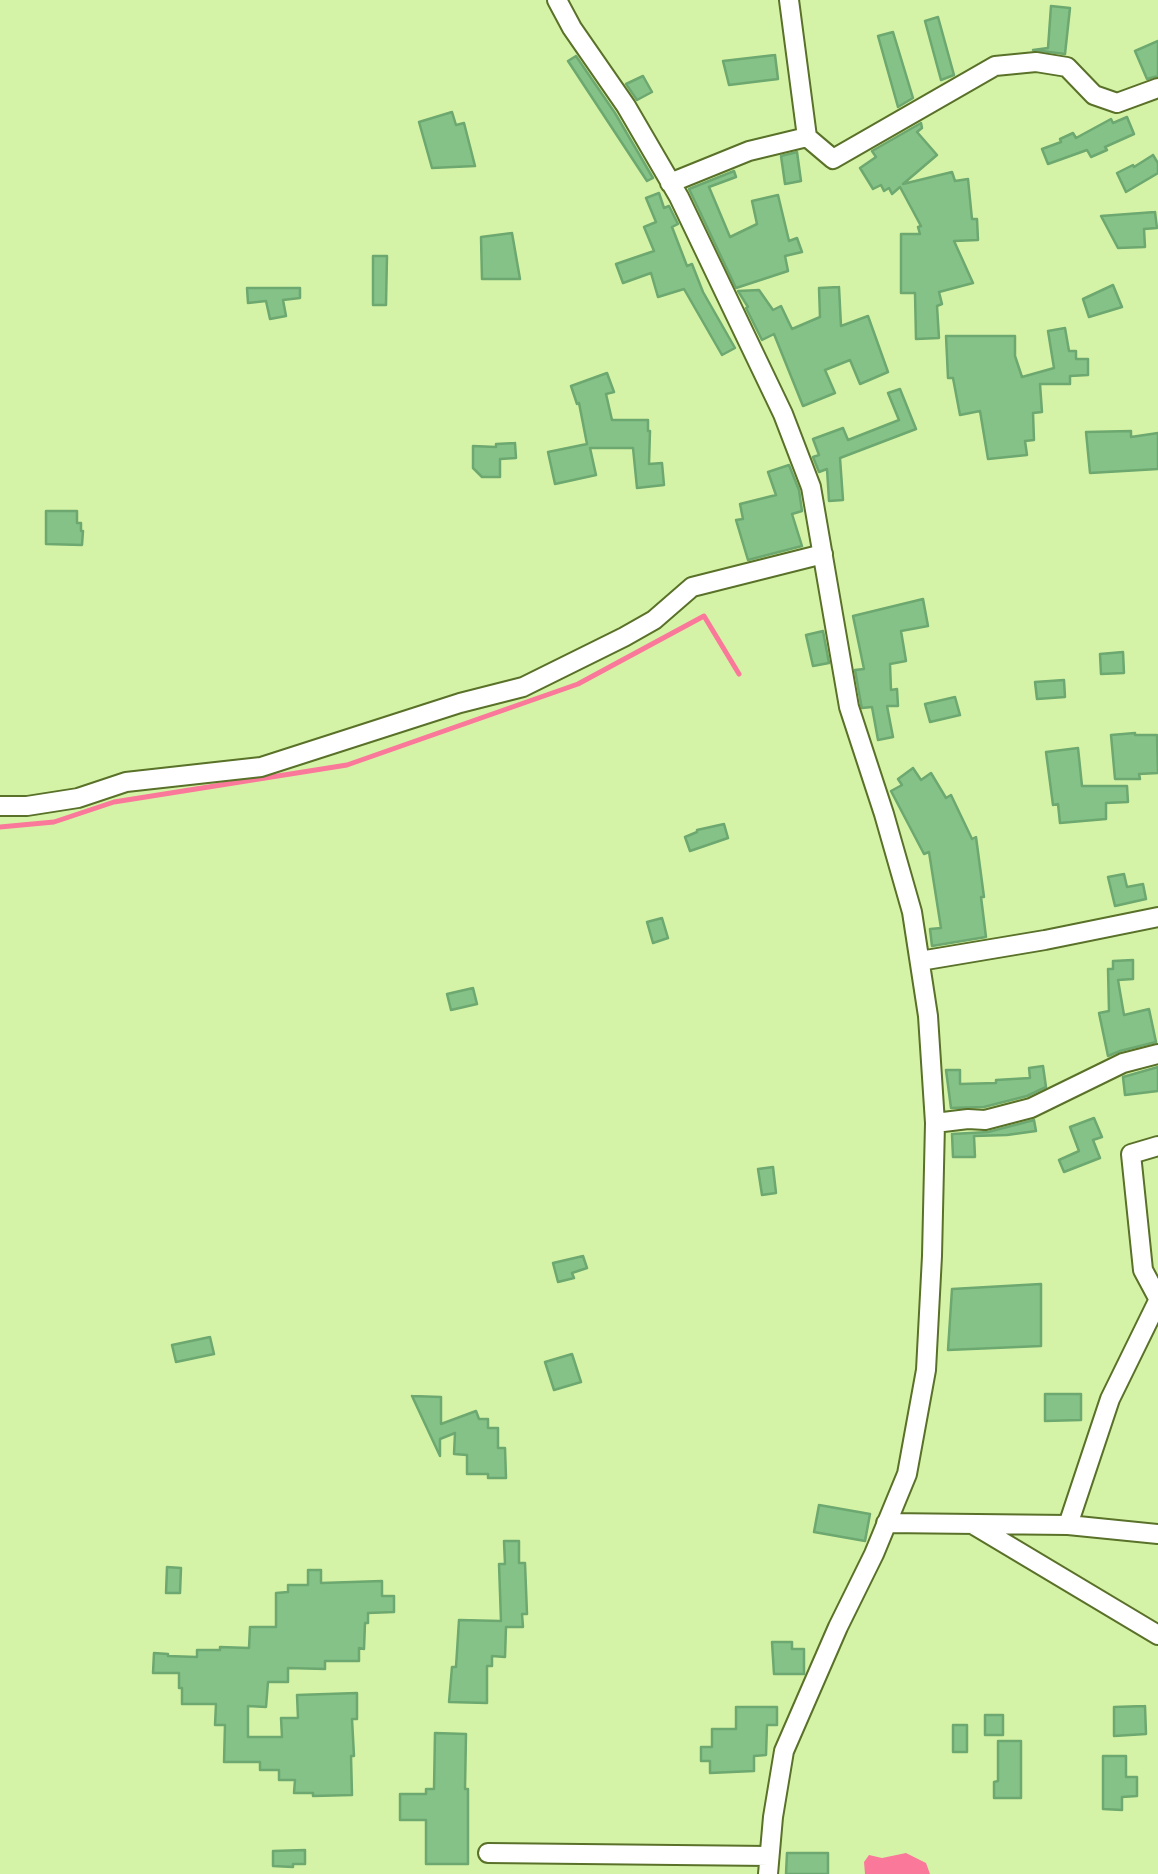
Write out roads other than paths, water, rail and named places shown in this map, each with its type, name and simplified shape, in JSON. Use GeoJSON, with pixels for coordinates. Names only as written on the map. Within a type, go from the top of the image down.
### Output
{"type":"FeatureCollection","features":[{"type":"Feature","properties":{"kind":"street"},"geometry":{"type":"LineString","coordinates":[[488,1854],[768,1865],[784,1751],[906,1474],[926,1370],[932,1256],[935,1123],[920,961],[912,912],[849,707],[811,487],[784,414],[670,182],[557,0]]}},
{"type":"Feature","properties":{"kind":"street"},"geometry":{"type":"LineString","coordinates":[[789,0],[807,136],[833,159],[995,66],[1036,62],[1068,67],[1094,95],[1117,103],[1158,88]]}},
{"type":"Feature","properties":{"kind":"street"},"geometry":{"type":"LineString","coordinates":[[670,182],[749,151],[807,136]]}},
{"type":"Feature","properties":{"kind":"street"},"geometry":{"type":"LineString","coordinates":[[0,806],[78,798],[126,782],[262,767],[460,703],[523,687],[654,620],[692,586],[822,554]]}},
{"type":"Feature","properties":{"kind":"street"},"geometry":{"type":"LineString","coordinates":[[920,961],[1158,917]]}},
{"type":"Feature","properties":{"kind":"street"},"geometry":{"type":"LineString","coordinates":[[935,1123],[985,1120],[1031,1108],[1122,1063],[1158,1054]]}},
{"type":"Feature","properties":{"kind":"street"},"geometry":{"type":"LineString","coordinates":[[1068,1526],[1110,1398],[1158,1299],[1143,1270],[1132,1154],[1158,1146]]}},
{"type":"Feature","properties":{"kind":"street"},"geometry":{"type":"LineString","coordinates":[[886,1524],[1068,1526],[1158,1534]]}},
{"type":"Feature","properties":{"kind":"street"},"geometry":{"type":"LineString","coordinates":[[972,1524],[1158,1635]]}},
{"type":"Feature","properties":{"kind":"waterway"},"geometry":{"type":"LineString","coordinates":[[0,827],[54,822],[114,802],[347,765],[578,684],[704,616],[739,674]]}}]}
